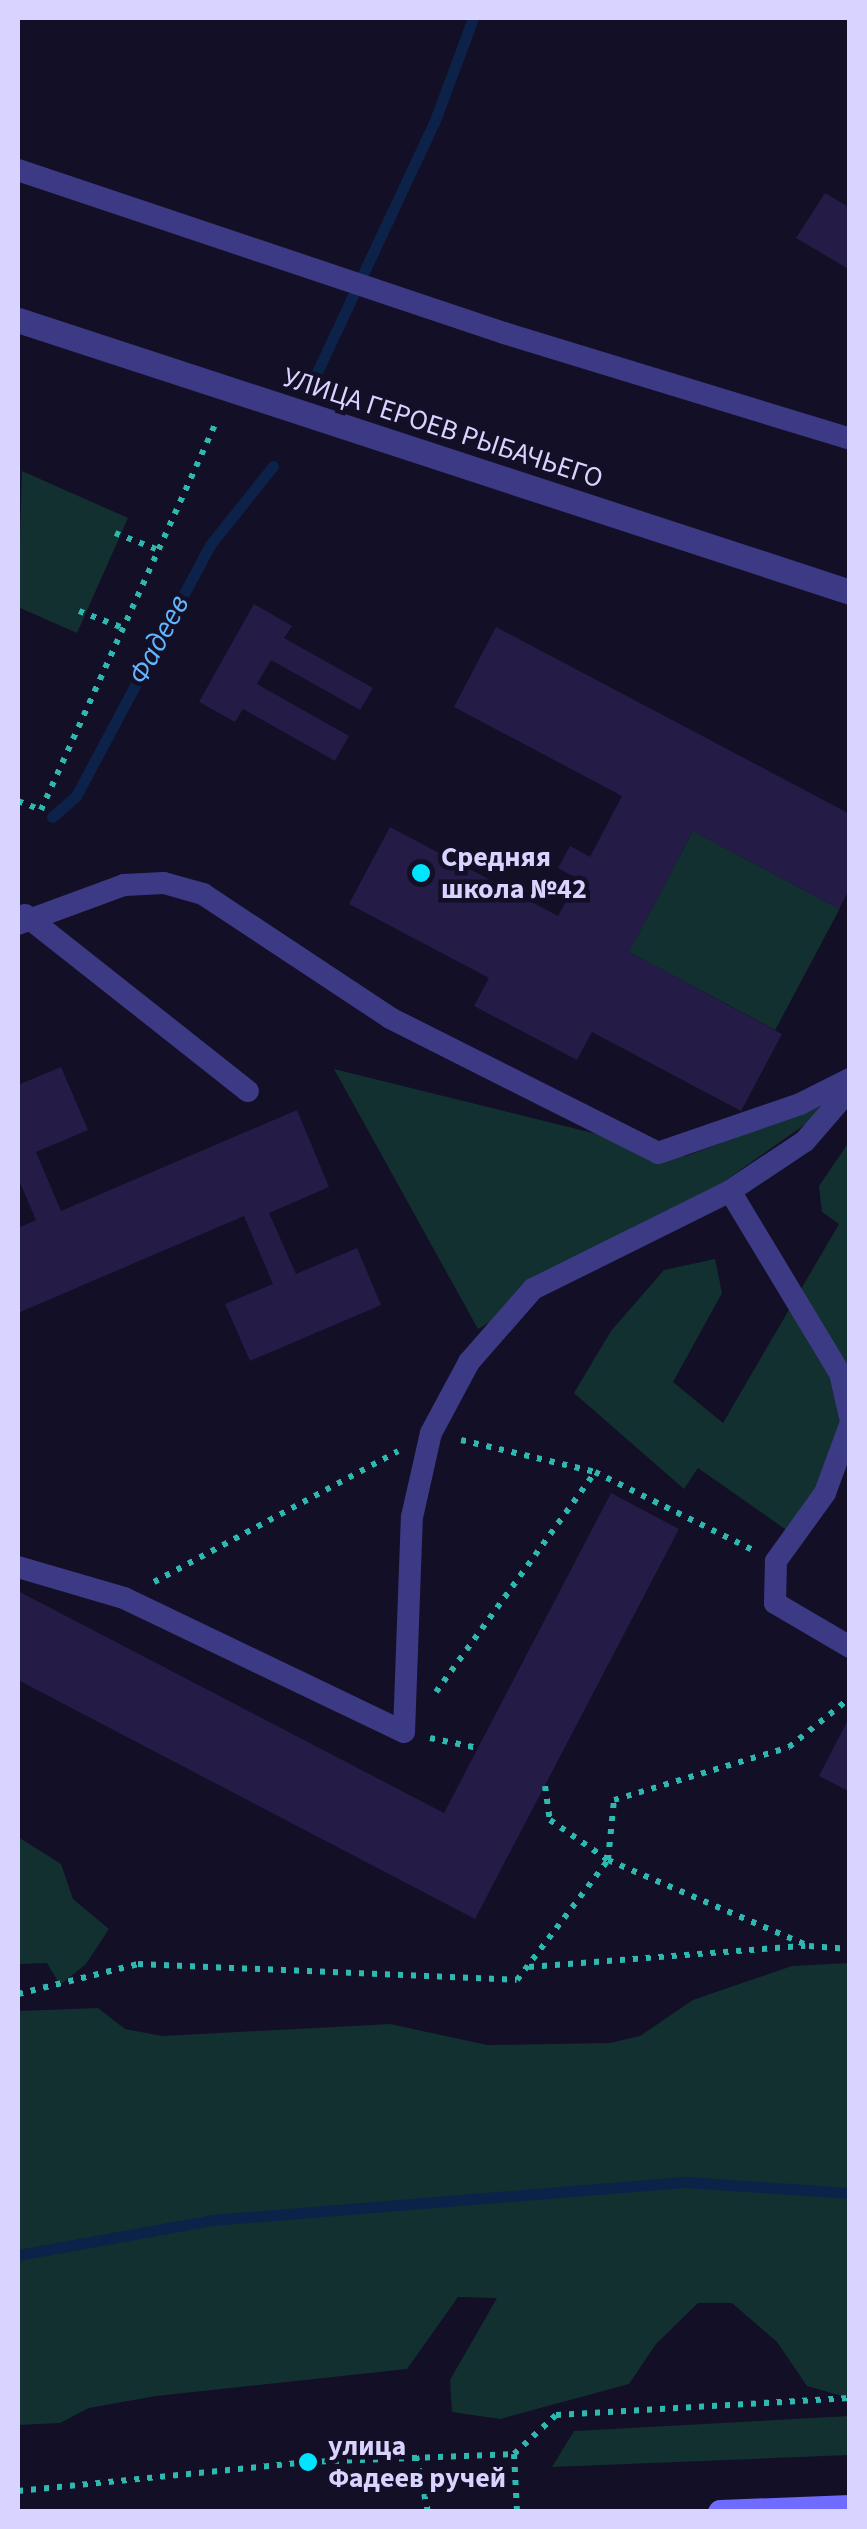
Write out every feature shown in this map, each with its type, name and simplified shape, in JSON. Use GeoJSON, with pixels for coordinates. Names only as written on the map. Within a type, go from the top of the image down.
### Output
{"type":"FeatureCollection","features":[{"type":"Feature","properties":{"kind":"main road"},"geometry":{"type":"LineString","coordinates":[[720,2512],[850,2507]]}},
{"type":"Feature","properties":{"kind":"street","name":"УЛИЦА ГЕРОЕВ РЫБАЧЬЕГО"},"geometry":{"type":"LineString","coordinates":[[18,320],[850,592]]}},
{"type":"Feature","properties":{"kind":"lane"},"geometry":{"type":"LineString","coordinates":[[18,170],[332,276],[850,439]]}},
{"type":"Feature","properties":{"kind":"lane"},"geometry":{"type":"LineString","coordinates":[[22,918],[124,885],[164,883],[204,894],[390,1018],[658,1153],[800,1104],[850,1078]]}},
{"type":"Feature","properties":{"kind":"lane"},"geometry":{"type":"LineString","coordinates":[[22,918],[248,1091]]}},
{"type":"Feature","properties":{"kind":"lane"},"geometry":{"type":"LineString","coordinates":[[18,1567],[124,1598],[404,1732],[412,1517],[431,1433],[469,1362],[533,1289],[730,1191],[805,1141],[850,1089]]}},
{"type":"Feature","properties":{"kind":"lane"},"geometry":{"type":"LineString","coordinates":[[730,1191],[840,1373],[850,1417]]}},
{"type":"Feature","properties":{"kind":"lane"},"geometry":{"type":"LineString","coordinates":[[850,1425],[825,1493],[776,1561],[776,1603],[850,1647]]}},
{"type":"Feature","properties":{"kind":"path"},"geometry":{"type":"LineString","coordinates":[[18,801],[41,810],[215,425]]}},
{"type":"Feature","properties":{"kind":"path"},"geometry":{"type":"LineString","coordinates":[[115,533],[156,549]]}},
{"type":"Feature","properties":{"kind":"path"},"geometry":{"type":"LineString","coordinates":[[79,611],[123,628]]}},
{"type":"Feature","properties":{"kind":"path"},"geometry":{"type":"LineString","coordinates":[[124,1598],[431,1433],[596,1472],[776,1561]]}},
{"type":"Feature","properties":{"kind":"path"},"geometry":{"type":"LineString","coordinates":[[478,1748],[404,1732],[512,1595],[596,1472]]}},
{"type":"Feature","properties":{"kind":"path"},"geometry":{"type":"LineString","coordinates":[[18,1994],[138,1964],[517,1980],[608,1860],[614,1800],[789,1746],[850,1698]]}},
{"type":"Feature","properties":{"kind":"path"},"geometry":{"type":"LineString","coordinates":[[544,1786],[550,1820],[608,1860],[809,1946]]}},
{"type":"Feature","properties":{"kind":"path"},"geometry":{"type":"LineString","coordinates":[[528,1967],[809,1946],[850,1949]]}},
{"type":"Feature","properties":{"kind":"path"},"geometry":{"type":"LineString","coordinates":[[18,2491],[416,2456],[514,2454],[556,2415],[850,2398]]}},
{"type":"Feature","properties":{"kind":"path"},"geometry":{"type":"LineString","coordinates":[[514,2454],[517,2512]]}},
{"type":"Feature","properties":{"kind":"path"},"geometry":{"type":"LineString","coordinates":[[416,2456],[428,2512]]}},
{"type":"Feature","properties":{"kind":"green space"},"geometry":{"type":"Polygon","coordinates":[[[22,471],[128,518],[77,633],[18,607],[22,471]]]}},
{"type":"Feature","properties":{"kind":"green space"},"geometry":{"type":"Polygon","coordinates":[[[693,831],[840,909],[775,1030],[629,952],[693,831]]]}},
{"type":"Feature","properties":{"kind":"green space"},"geometry":{"type":"Polygon","coordinates":[[[334,1069],[686,1156],[841,1099],[661,1226],[666,1210],[635,1238],[478,1329],[334,1069]]]}},
{"type":"Feature","properties":{"kind":"green space"},"geometry":{"type":"Polygon","coordinates":[[[849,1142],[849,1443],[795,1536],[698,1468],[684,1489],[574,1393],[611,1331],[664,1270],[715,1259],[722,1293],[673,1382],[723,1423],[839,1224],[822,1212],[819,1186],[849,1142]]]}},
{"type":"Feature","properties":{"kind":"green space"},"geometry":{"type":"Polygon","coordinates":[[[18,1837],[61,1864],[73,1899],[109,1929],[86,1964],[60,1985],[47,1963],[18,1964],[18,1837]]]}},
{"type":"Feature","properties":{"kind":"green space"},"geometry":{"type":"Polygon","coordinates":[[[849,1963],[849,2398],[807,2386],[777,2342],[732,2303],[698,2303],[656,2344],[629,2384],[500,2419],[452,2412],[450,2380],[497,2298],[458,2297],[407,2369],[156,2396],[89,2408],[60,2423],[18,2425],[18,2011],[98,2008],[125,2029],[162,2036],[390,2024],[487,2045],[610,2043],[640,2036],[693,2000],[792,1966],[849,1963]]]}},
{"type":"Feature","properties":{"kind":"green space"},"geometry":{"type":"Polygon","coordinates":[[[849,2416],[849,2455],[552,2467],[574,2431],[849,2416]]]}},
{"type":"Feature","properties":{"kind":"building"},"geometry":{"type":"Polygon","coordinates":[[[825,193],[850,208],[850,270],[796,238],[825,193]]]}},
{"type":"Feature","properties":{"kind":"building"},"geometry":{"type":"Polygon","coordinates":[[[254,604],[292,626],[284,638],[373,688],[360,710],[271,660],[257,684],[349,736],[335,761],[243,709],[235,722],[199,702],[254,604]]]}},
{"type":"Feature","properties":{"kind":"building","name":"Средняя школа №42"},"geometry":{"type":"Polygon","coordinates":[[[496,627],[850,814],[850,888],[839,909],[693,831],[629,952],[782,1034],[741,1111],[592,1032],[577,1060],[474,1006],[489,978],[349,904],[390,827],[558,916],[578,879],[558,868],[570,846],[590,857],[622,796],[454,707],[496,627]]]}},
{"type":"Feature","properties":{"kind":"building"},"geometry":{"type":"Polygon","coordinates":[[[61,1067],[88,1130],[36,1152],[61,1211],[297,1110],[329,1187],[269,1213],[296,1274],[357,1248],[381,1305],[250,1361],[225,1304],[273,1284],[244,1216],[18,1313],[18,1228],[36,1220],[18,1178],[18,1085],[61,1067]]]}},
{"type":"Feature","properties":{"kind":"building"},"geometry":{"type":"Polygon","coordinates":[[[611,1493],[679,1529],[475,1919],[18,1680],[18,1591],[444,1813],[611,1493]]]}},
{"type":"Feature","properties":{"kind":"building"},"geometry":{"type":"Polygon","coordinates":[[[850,1716],[850,1792],[819,1776],[850,1716]]]}},
{"type":"Feature","properties":{"kind":"waterway","name":"Фадеев"},"geometry":{"type":"LineString","coordinates":[[311,385],[434,123],[473,18]]}},
{"type":"Feature","properties":{"kind":"waterway","name":"Фадеев"},"geometry":{"type":"LineString","coordinates":[[52,817],[76,796],[210,545],[273,466]]}},
{"type":"Feature","properties":{"kind":"waterway"},"geometry":{"type":"LineString","coordinates":[[18,2255],[212,2220],[687,2182],[850,2193]]}},
{"type":"Feature","properties":{"kind":"place","name":"Средняя школа №42"},"geometry":{"type":"Point","coordinates":[421,873]}},
{"type":"Feature","properties":{"kind":"place","name":"улица Фадеев ручей"},"geometry":{"type":"Point","coordinates":[308,2462]}}]}
